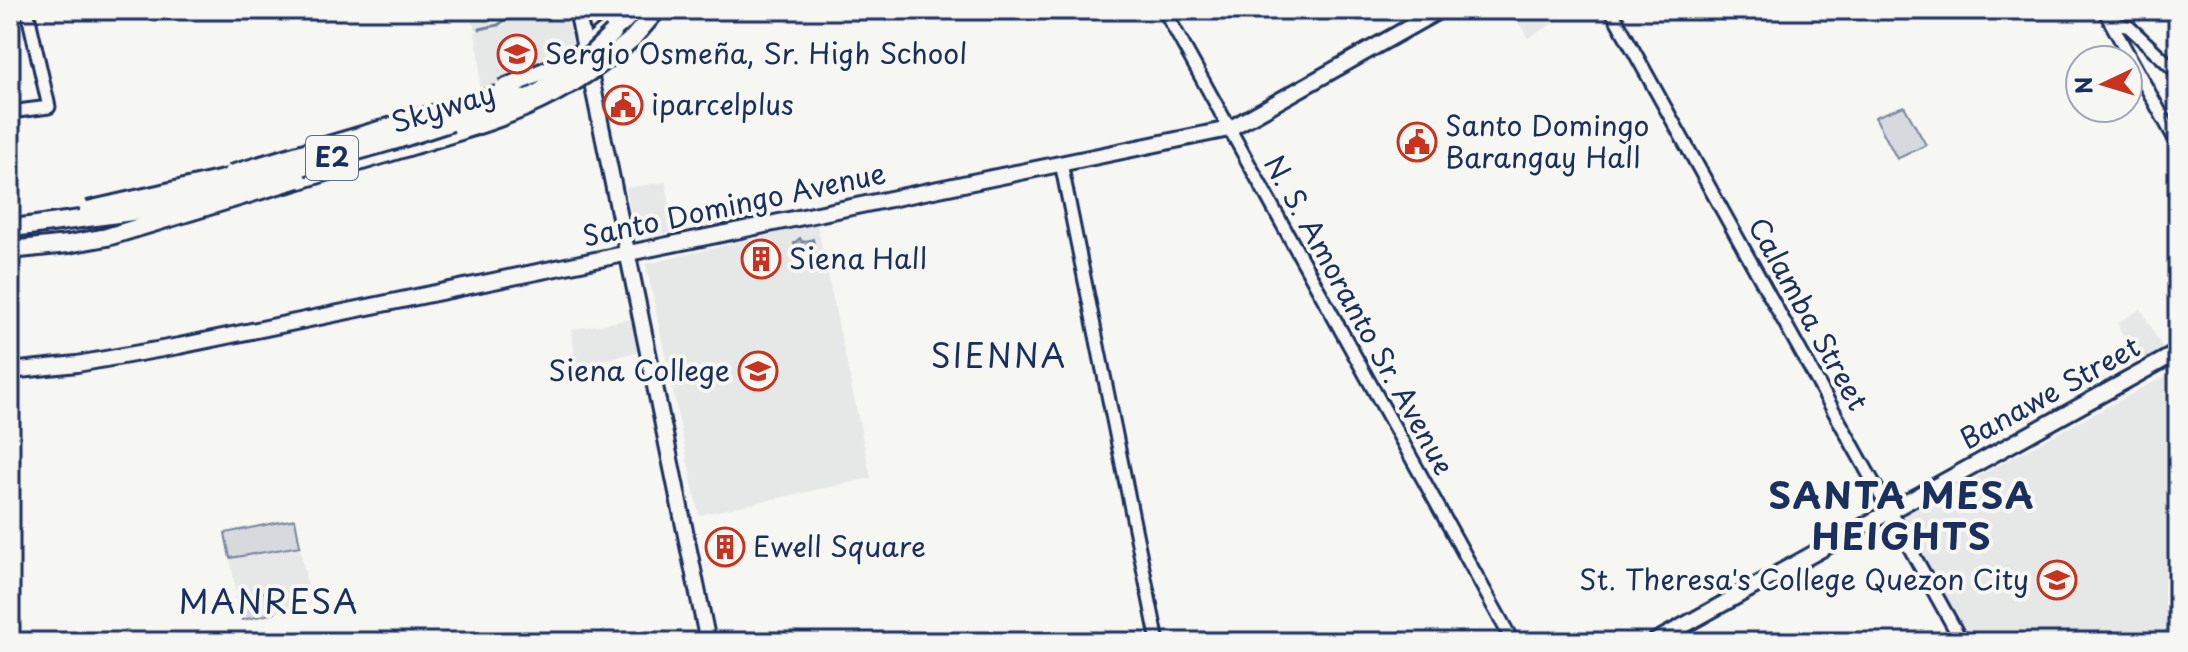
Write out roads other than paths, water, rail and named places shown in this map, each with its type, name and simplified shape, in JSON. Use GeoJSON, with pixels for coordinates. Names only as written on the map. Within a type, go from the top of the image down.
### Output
{"type":"FeatureCollection","features":[{"type":"Feature","properties":{"kind":"highway","name":"Skyway"},"geometry":{"type":"LineString","coordinates":[[29,226],[194,183],[258,172],[489,104],[522,92],[584,55],[634,10]]}},
{"type":"Feature","properties":{"kind":"highway","name":"Skyway"},"geometry":{"type":"LineString","coordinates":[[10,249],[68,244],[134,229],[530,108],[597,70],[659,10]]}},
{"type":"Feature","properties":{"kind":"highway","name":"Skyway"},"geometry":{"type":"LineString","coordinates":[[10,228],[154,209],[400,139],[535,95],[580,65],[613,29]]}},
{"type":"Feature","properties":{"kind":"highway","name":"Skyway"},"geometry":{"type":"LineString","coordinates":[[68,244],[161,194],[543,81],[632,39]]}},
{"type":"Feature","properties":{"kind":"main road"},"geometry":{"type":"LineString","coordinates":[[578,14],[593,24],[613,29],[625,10]]}},
{"type":"Feature","properties":{"kind":"main road"},"geometry":{"type":"LineString","coordinates":[[10,249],[501,120],[559,96],[590,77],[622,51],[659,10]]}},
{"type":"Feature","properties":{"kind":"main road","name":"Santo Domingo Avenue"},"geometry":{"type":"LineString","coordinates":[[10,371],[77,364],[179,346],[1229,129],[1440,10]]}},
{"type":"Feature","properties":{"kind":"main road"},"geometry":{"type":"LineString","coordinates":[[578,14],[584,55],[708,642]]}},
{"type":"Feature","properties":{"kind":"main road"},"geometry":{"type":"LineString","coordinates":[[559,96],[561,82],[584,55]]}},
{"type":"Feature","properties":{"kind":"main road"},"geometry":{"type":"LineString","coordinates":[[10,228],[156,212],[479,103],[584,55]]}},
{"type":"Feature","properties":{"kind":"main road","name":"Banawe Street"},"geometry":{"type":"LineString","coordinates":[[1654,642],[2178,352]]}},
{"type":"Feature","properties":{"kind":"street"},"geometry":{"type":"LineString","coordinates":[[10,112],[49,107],[27,10]]}},
{"type":"Feature","properties":{"kind":"street","name":"N. S. Amoranto Sr. Avenue"},"geometry":{"type":"LineString","coordinates":[[1164,10],[1513,642]]}},
{"type":"Feature","properties":{"kind":"street","name":"Calamba Street"},"geometry":{"type":"LineString","coordinates":[[1611,10],[1962,642]]}},
{"type":"Feature","properties":{"kind":"street"},"geometry":{"type":"LineString","coordinates":[[2107,16],[2129,27],[2178,73]]}},
{"type":"Feature","properties":{"kind":"street"},"geometry":{"type":"LineString","coordinates":[[2107,16],[2178,145]]}},
{"type":"Feature","properties":{"kind":"street"},"geometry":{"type":"LineString","coordinates":[[1061,163],[1158,642]]}},
{"type":"Feature","properties":{"kind":"waterway"},"geometry":{"type":"LineString","coordinates":[[480,29],[498,25],[519,10]]}},
{"type":"Feature","properties":{"kind":"waterway"},"geometry":{"type":"LineString","coordinates":[[10,236],[22,235]]}},
{"type":"Feature","properties":{"kind":"place","name":"Sergio Osmeña, Sr. High School"},"geometry":{"type":"Point","coordinates":[517,54]}},
{"type":"Feature","properties":{"kind":"place","name":"iparcelplus"},"geometry":{"type":"Point","coordinates":[623,105]}},
{"type":"Feature","properties":{"kind":"place","name":"Santo Domingo Barangay Hall"},"geometry":{"type":"Point","coordinates":[1417,142]}},
{"type":"Feature","properties":{"kind":"place","name":"Siena Hall"},"geometry":{"type":"Point","coordinates":[761,259]}},
{"type":"Feature","properties":{"kind":"place","name":"Siena College"},"geometry":{"type":"Point","coordinates":[758,371]}},
{"type":"Feature","properties":{"kind":"place","name":"Ewell Square"},"geometry":{"type":"Point","coordinates":[725,547]}},
{"type":"Feature","properties":{"kind":"place","name":"St. Theresa's College Quezon City"},"geometry":{"type":"Point","coordinates":[2057,580]}},
{"type":"Feature","properties":{"kind":"district","name":"SIENNA"},"geometry":{"type":"Point","coordinates":[999,357]}},
{"type":"Feature","properties":{"kind":"district","name":"SANTA MESA HEIGHTS"},"geometry":{"type":"Point","coordinates":[1902,516]}},
{"type":"Feature","properties":{"kind":"district","name":"MANRESA"},"geometry":{"type":"Point","coordinates":[269,603]}}]}
